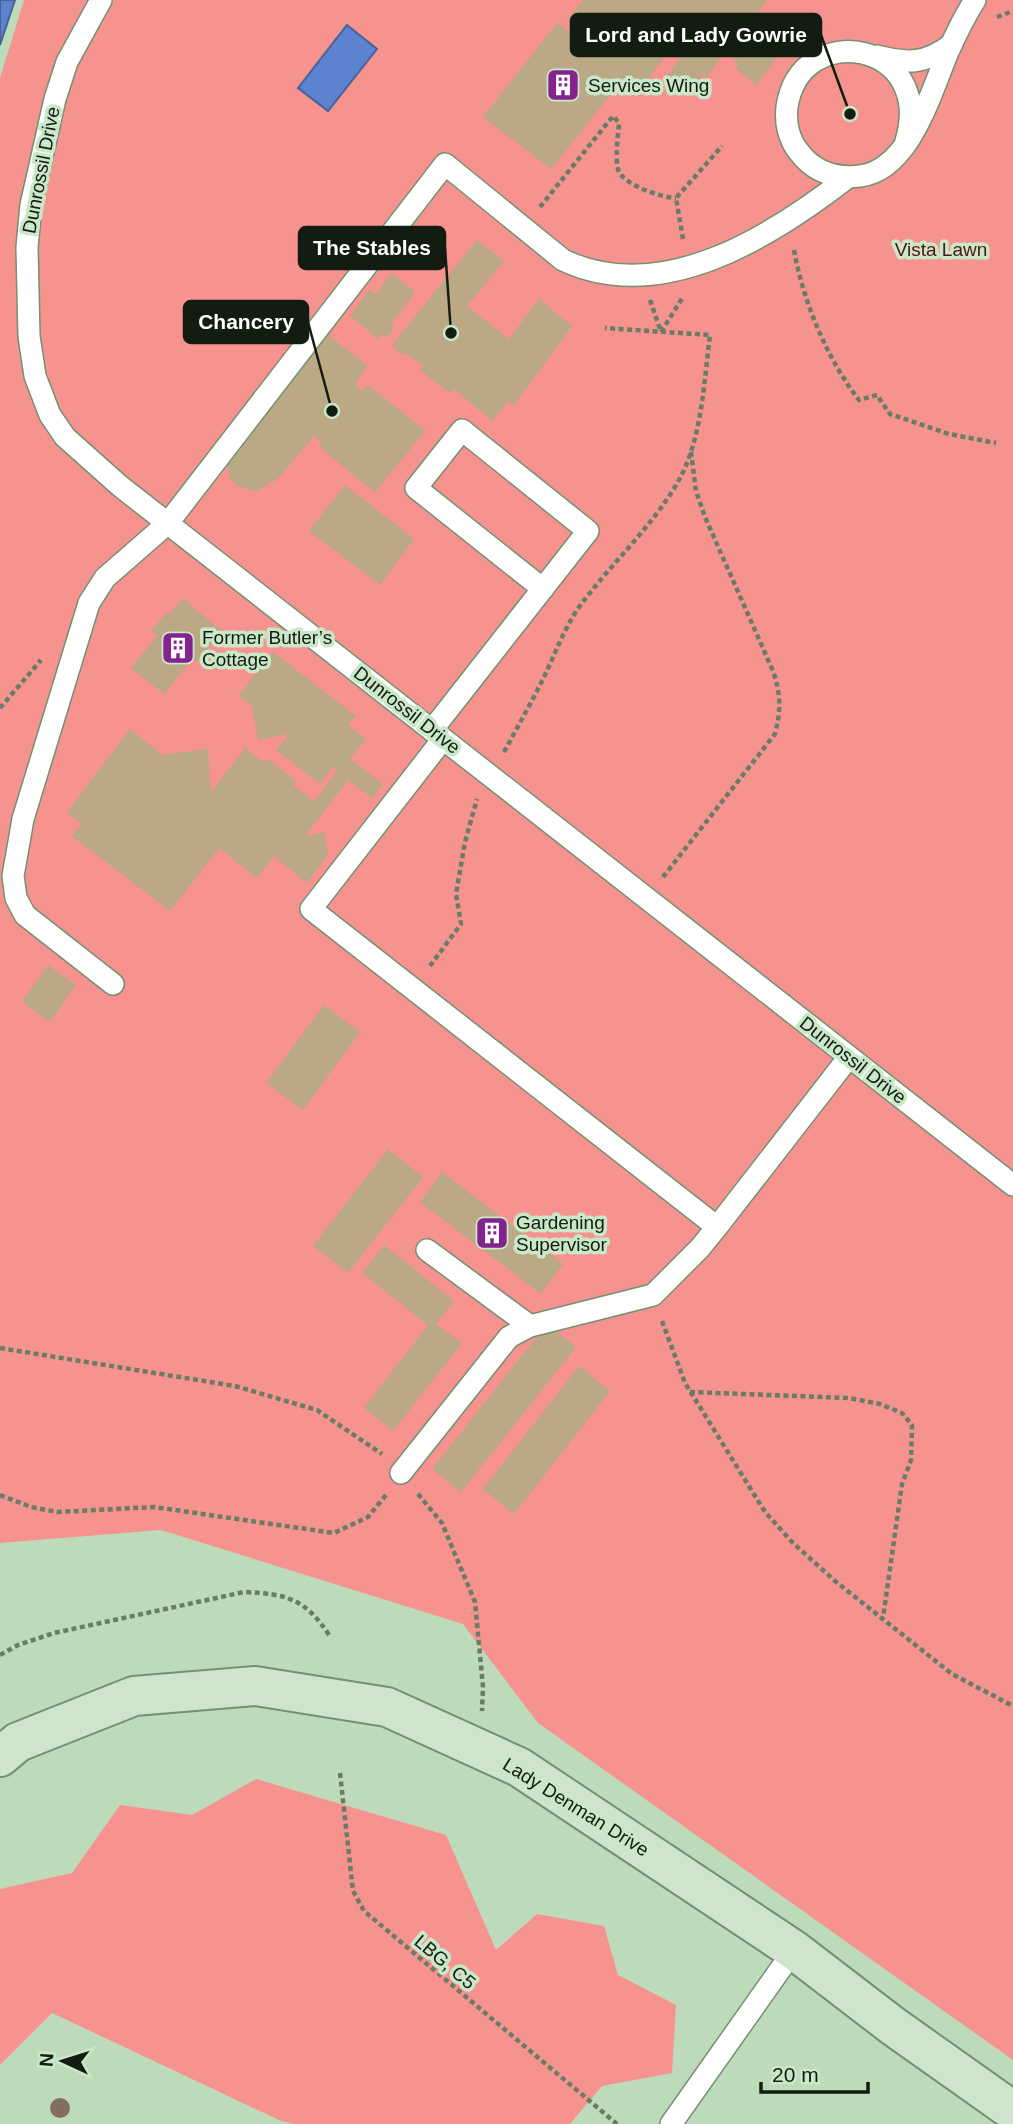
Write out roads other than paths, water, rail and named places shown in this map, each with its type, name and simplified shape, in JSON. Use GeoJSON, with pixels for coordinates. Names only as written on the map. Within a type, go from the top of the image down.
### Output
{"type":"FeatureCollection","features":[{"type":"Feature","properties":{"kind":"street","name":"Lady Denman Drive"},"geometry":{"type":"LineString","coordinates":[[0,1756],[18,1742],[134,1696],[255,1686],[387,1707],[519,1767],[794,1950],[893,2026],[1013,2111]]}},
{"type":"Feature","properties":{"kind":"lane","name":"Dunrossil Drive"},"geometry":{"type":"LineString","coordinates":[[101,0],[67,62],[55,99],[31,205],[27,247],[29,336],[35,376],[50,415],[65,437],[120,486],[1013,1185]]}},
{"type":"Feature","properties":{"kind":"lane"},"geometry":{"type":"LineString","coordinates":[[797,149],[809,163],[824,172],[848,178],[878,171],[900,152],[928,105],[969,5]]}},
{"type":"Feature","properties":{"kind":"lane"},"geometry":{"type":"LineString","coordinates":[[795,215],[809,197],[810,185],[788,130],[786,114],[788,98],[803,71],[816,60],[835,53],[850,51],[888,59],[923,61],[951,44]]}},
{"type":"Feature","properties":{"kind":"lane"},"geometry":{"type":"LineString","coordinates":[[869,54],[885,62],[897,73],[906,88],[912,106],[912,122],[906,141]]}},
{"type":"Feature","properties":{"kind":"lane"},"geometry":{"type":"LineString","coordinates":[[113,984],[25,915],[16,898],[13,876],[23,819],[89,603],[105,578],[168,523],[445,164],[563,260],[578,267],[632,274],[697,265],[734,251],[795,215],[848,178]]}},
{"type":"Feature","properties":{"kind":"lane"},"geometry":{"type":"LineString","coordinates":[[543,589],[416,488],[461,430],[588,531],[311,909],[717,1227]]}},
{"type":"Feature","properties":{"kind":"lane"},"geometry":{"type":"LineString","coordinates":[[401,1473],[509,1337],[530,1326],[653,1295],[700,1248],[849,1057]]}},
{"type":"Feature","properties":{"kind":"lane"},"geometry":{"type":"LineString","coordinates":[[427,1250],[530,1326]]}},
{"type":"Feature","properties":{"kind":"lane"},"geometry":{"type":"LineString","coordinates":[[671,2124],[794,1950]]}},
{"type":"Feature","properties":{"kind":"water"},"geometry":{"type":"Polygon","coordinates":[[[0,0],[15,0],[0,45],[0,0]]]}},
{"type":"Feature","properties":{"kind":"water"},"geometry":{"type":"Polygon","coordinates":[[[347,25],[377,49],[328,111],[298,88],[347,25]]]}},
{"type":"Feature","properties":{"kind":"place","name":"Services Wing"},"geometry":{"type":"Point","coordinates":[563,85]}},
{"type":"Feature","properties":{"kind":"place","name":"Lord and Lady Gowrie"},"geometry":{"type":"Point","coordinates":[850,114]}},
{"type":"Feature","properties":{"kind":"place","name":"The Stables"},"geometry":{"type":"Point","coordinates":[451,333]}},
{"type":"Feature","properties":{"kind":"place","name":"Chancery"},"geometry":{"type":"Point","coordinates":[332,411]}},
{"type":"Feature","properties":{"kind":"place","name":"Former Butler’s Cottage"},"geometry":{"type":"Point","coordinates":[178,648]}},
{"type":"Feature","properties":{"kind":"place","name":"Gardening Supervisor"},"geometry":{"type":"Point","coordinates":[492,1233]}},
{"type":"Feature","properties":{"kind":"park label","name":"Vista Lawn"},"geometry":{"type":"Point","coordinates":[941,249]}}]}
